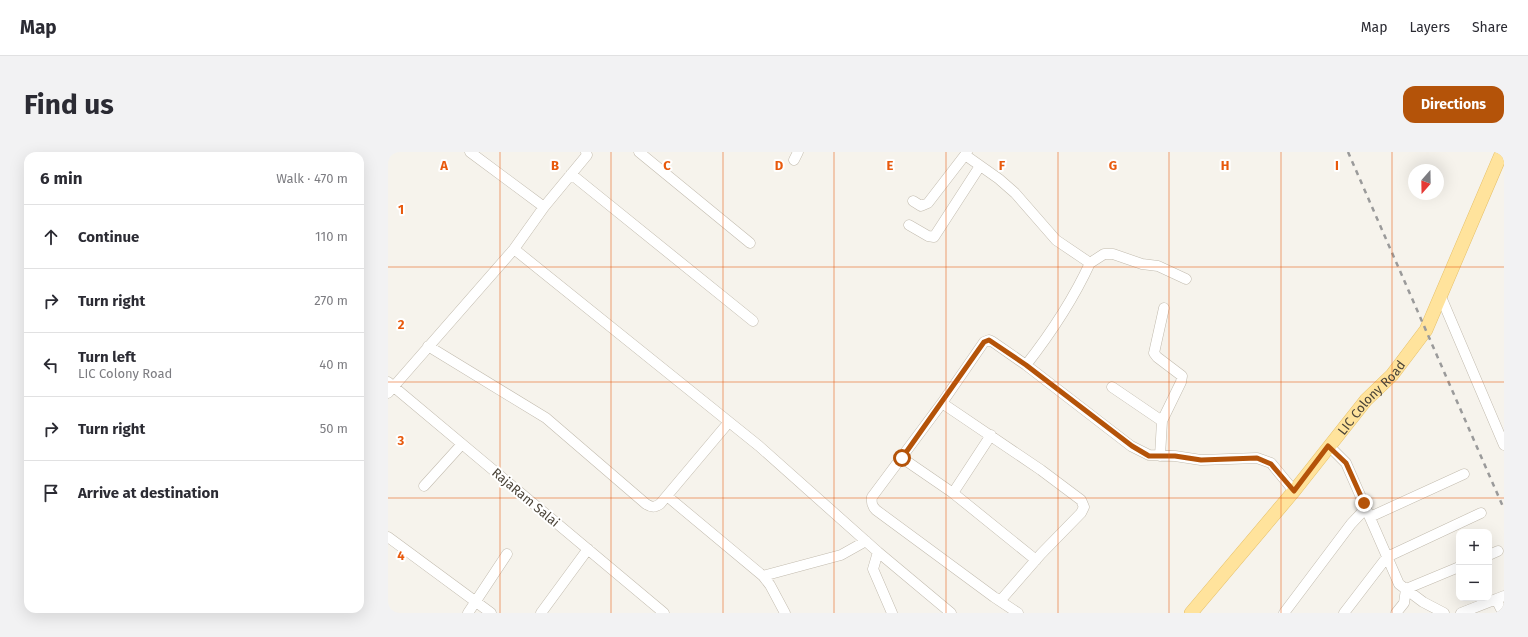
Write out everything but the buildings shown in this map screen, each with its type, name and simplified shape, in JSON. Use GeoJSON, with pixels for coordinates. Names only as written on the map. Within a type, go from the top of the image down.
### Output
{"type":"FeatureCollection","features":[{"type":"Feature","properties":{"kind":"main road","name":"LIC Colony Road"},"geometry":{"type":"LineString","coordinates":[[1191,613],[1294,491],[1328,446],[1366,400],[1392,375],[1426,330],[1502,152]]}},
{"type":"Feature","properties":{"kind":"street"},"geometry":{"type":"LineString","coordinates":[[470,152],[544,206]]}},
{"type":"Feature","properties":{"kind":"street"},"geometry":{"type":"LineString","coordinates":[[639,152],[750,243]]}},
{"type":"Feature","properties":{"kind":"street"},"geometry":{"type":"LineString","coordinates":[[390,387],[514,249],[544,206],[588,153]]}},
{"type":"Feature","properties":{"kind":"street"},"geometry":{"type":"LineString","coordinates":[[913,202],[921,206],[928,203],[966,153],[980,166],[999,179],[1015,193],[1056,240],[1090,263]]}},
{"type":"Feature","properties":{"kind":"street"},"geometry":{"type":"LineString","coordinates":[[910,225],[934,238],[980,166]]}},
{"type":"Feature","properties":{"kind":"street"},"geometry":{"type":"LineString","coordinates":[[571,174],[753,321]]}},
{"type":"Feature","properties":{"kind":"street"},"geometry":{"type":"LineString","coordinates":[[514,249],[765,451],[878,552],[951,613]]}},
{"type":"Feature","properties":{"kind":"street"},"geometry":{"type":"LineString","coordinates":[[1026,365],[1045,340],[1078,289],[1090,263],[1104,254],[1113,254],[1142,264],[1158,266],[1186,279]]}},
{"type":"Feature","properties":{"kind":"street"},"geometry":{"type":"LineString","coordinates":[[1441,297],[1504,445]]}},
{"type":"Feature","properties":{"kind":"street"},"geometry":{"type":"LineString","coordinates":[[1160,456],[1162,421],[1181,382],[1182,376],[1154,353],[1164,308]]}},
{"type":"Feature","properties":{"kind":"street"},"geometry":{"type":"LineString","coordinates":[[1018,613],[872,506],[872,497],[942,403],[984,342],[989,340],[993,342],[1026,365],[1132,446],[1149,456],[1201,460],[1257,458],[1271,464],[1294,491]]}},
{"type":"Feature","properties":{"kind":"street"},"geometry":{"type":"LineString","coordinates":[[428,346],[546,418],[646,504],[652,507],[656,507],[667,496],[729,422]]}},
{"type":"Feature","properties":{"kind":"street","name":"RajaRam Salai"},"geometry":{"type":"LineString","coordinates":[[390,387],[462,444],[664,613]]}},
{"type":"Feature","properties":{"kind":"street"},"geometry":{"type":"LineString","coordinates":[[1112,387],[1162,421]]}},
{"type":"Feature","properties":{"kind":"street"},"geometry":{"type":"LineString","coordinates":[[942,403],[1041,470],[1081,500],[1084,507],[1081,513],[1036,560],[1000,601]]}},
{"type":"Feature","properties":{"kind":"street"},"geometry":{"type":"LineString","coordinates":[[953,493],[991,435]]}},
{"type":"Feature","properties":{"kind":"street"},"geometry":{"type":"LineString","coordinates":[[424,486],[462,444]]}},
{"type":"Feature","properties":{"kind":"street"},"geometry":{"type":"LineString","coordinates":[[1328,446],[1346,463],[1398,584],[1422,602],[1444,613]]}},
{"type":"Feature","properties":{"kind":"street"},"geometry":{"type":"LineString","coordinates":[[902,458],[953,493],[1036,560]]}},
{"type":"Feature","properties":{"kind":"street"},"geometry":{"type":"LineString","coordinates":[[1284,613],[1351,524],[1368,512],[1464,474]]}},
{"type":"Feature","properties":{"kind":"street"},"geometry":{"type":"LineString","coordinates":[[667,496],[763,576],[770,585],[785,613]]}},
{"type":"Feature","properties":{"kind":"street"},"geometry":{"type":"LineString","coordinates":[[1344,613],[1387,557],[1481,512]]}},
{"type":"Feature","properties":{"kind":"street"},"geometry":{"type":"LineString","coordinates":[[388,537],[491,613]]}},
{"type":"Feature","properties":{"kind":"street"},"geometry":{"type":"LineString","coordinates":[[763,576],[841,555],[866,541]]}},
{"type":"Feature","properties":{"kind":"street"},"geometry":{"type":"LineString","coordinates":[[541,613],[588,549]]}},
{"type":"Feature","properties":{"kind":"street"},"geometry":{"type":"LineString","coordinates":[[878,552],[873,569],[892,613]]}},
{"type":"Feature","properties":{"kind":"street"},"geometry":{"type":"LineString","coordinates":[[468,613],[507,554]]}},
{"type":"Feature","properties":{"kind":"street"},"geometry":{"type":"LineString","coordinates":[[1406,589],[1456,568]]}},
{"type":"Feature","properties":{"kind":"street"},"geometry":{"type":"LineString","coordinates":[[1396,613],[1404,603],[1406,589]]}},
{"type":"Feature","properties":{"kind":"street"},"geometry":{"type":"LineString","coordinates":[[1461,613],[1500,598],[1503,613]]}},
{"type":"Feature","properties":{"kind":"railway"},"geometry":{"type":"LineString","coordinates":[[1348,152],[1504,509]]}},
{"type":"Feature","properties":{"kind":"route"},"geometry":{"type":"LineString","coordinates":[[902,458],[984,342],[989,340],[1026,365],[1132,446],[1149,456],[1175,456],[1201,460],[1257,458],[1271,464],[1294,491],[1328,446],[1346,463],[1364,503]]}}]}
